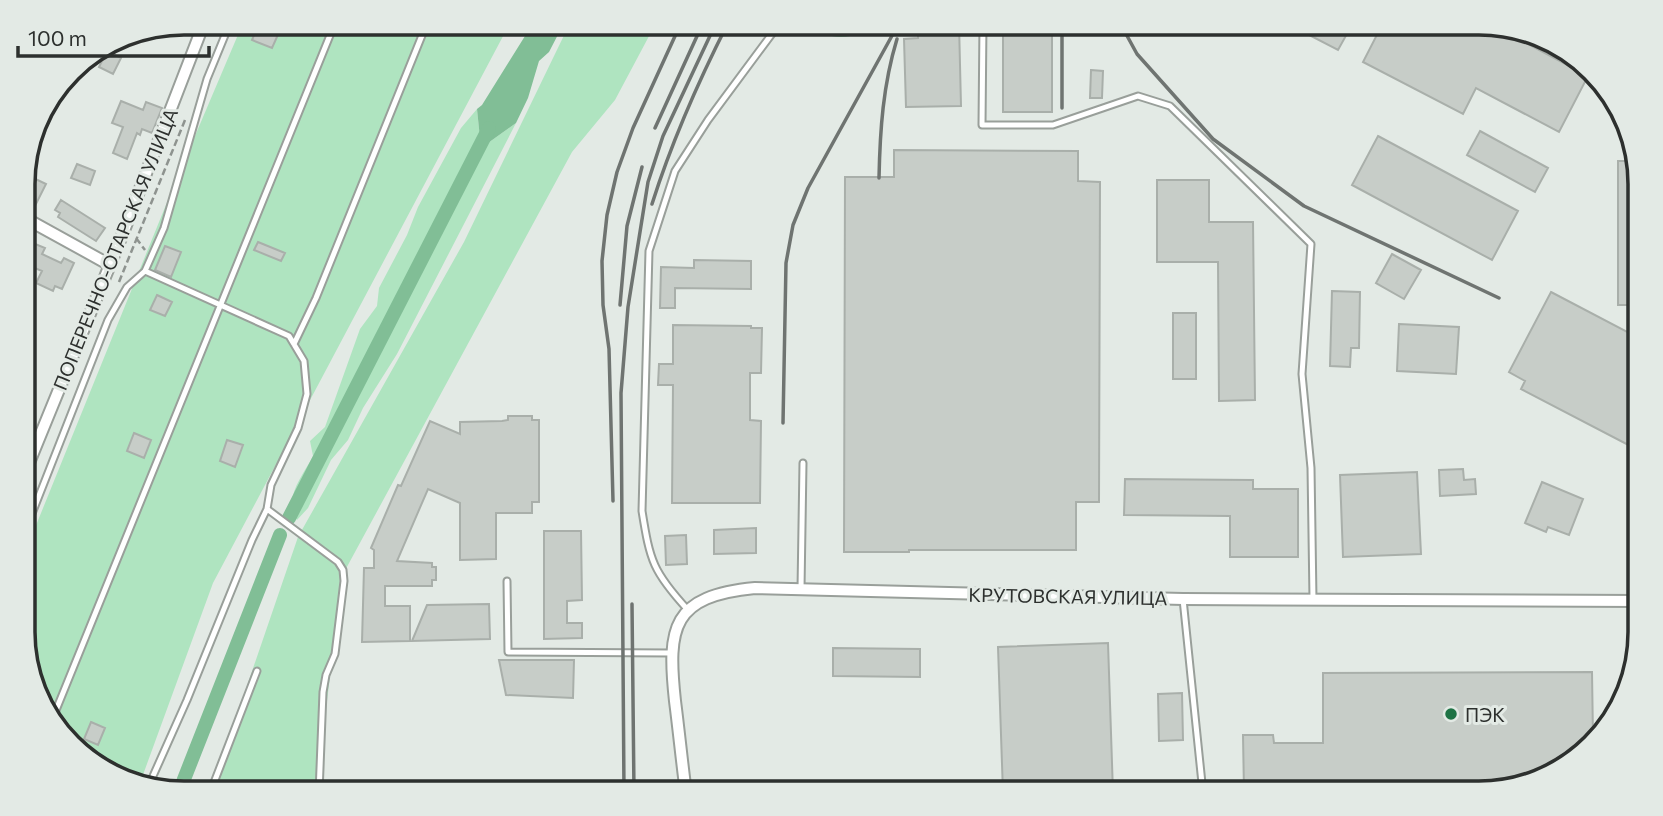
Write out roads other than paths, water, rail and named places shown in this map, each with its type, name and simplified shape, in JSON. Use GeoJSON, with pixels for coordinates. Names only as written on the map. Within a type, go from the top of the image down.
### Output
{"type":"FeatureCollection","features":[{"type":"Feature","properties":{"kind":"street","name":"ПОПЕРЕЧНО-ОТАРСКАЯ УЛИЦА"},"geometry":{"type":"LineString","coordinates":[[35,448],[123,233],[199,35]]}},
{"type":"Feature","properties":{"kind":"street"},"geometry":{"type":"LineString","coordinates":[[35,224],[110,265]]}},
{"type":"Feature","properties":{"kind":"street","name":"КРУТОВСКАЯ УЛИЦА"},"geometry":{"type":"LineString","coordinates":[[688,610],[710,596],[731,590],[801,589],[1183,599],[1628,601]]}},
{"type":"Feature","properties":{"kind":"street"},"geometry":{"type":"LineString","coordinates":[[685,781],[671,653],[673,634],[688,610]]}},
{"type":"Feature","properties":{"kind":"lane"},"geometry":{"type":"LineString","coordinates":[[35,506],[108,320],[127,287],[145,271],[164,228],[207,79],[225,35]]}},
{"type":"Feature","properties":{"kind":"lane"},"geometry":{"type":"LineString","coordinates":[[56,709],[330,35]]}},
{"type":"Feature","properties":{"kind":"lane"},"geometry":{"type":"LineString","coordinates":[[295,344],[422,35]]}},
{"type":"Feature","properties":{"kind":"lane"},"geometry":{"type":"LineString","coordinates":[[688,610],[662,581],[648,552],[642,511],[649,251],[675,171],[708,120],[771,35]]}},
{"type":"Feature","properties":{"kind":"lane"},"geometry":{"type":"LineString","coordinates":[[983,35],[982,125],[1054,125],[1138,96],[1170,106],[1311,244],[1302,374],[1311,468],[1313,598]]}},
{"type":"Feature","properties":{"kind":"lane"},"geometry":{"type":"LineString","coordinates":[[145,271],[289,336],[304,361],[307,394],[298,428],[271,485],[267,509],[152,777]]}},
{"type":"Feature","properties":{"kind":"lane"},"geometry":{"type":"LineString","coordinates":[[801,589],[803,463]]}},
{"type":"Feature","properties":{"kind":"lane"},"geometry":{"type":"LineString","coordinates":[[267,509],[338,562],[344,570],[335,654],[323,692],[319,781]]}},
{"type":"Feature","properties":{"kind":"lane"},"geometry":{"type":"LineString","coordinates":[[506,581],[508,652],[671,653]]}},
{"type":"Feature","properties":{"kind":"lane"},"geometry":{"type":"LineString","coordinates":[[1183,599],[1202,781]]}},
{"type":"Feature","properties":{"kind":"lane"},"geometry":{"type":"LineString","coordinates":[[215,781],[257,671]]}},
{"type":"Feature","properties":{"kind":"waterway"},"geometry":{"type":"LineString","coordinates":[[289,518],[489,128]]}},
{"type":"Feature","properties":{"kind":"waterway"},"geometry":{"type":"LineString","coordinates":[[183,781],[280,535]]}},
{"type":"Feature","properties":{"kind":"railway"},"geometry":{"type":"LineString","coordinates":[[613,501],[609,349],[603,305],[602,261],[607,215],[617,172],[633,128],[676,35]]}},
{"type":"Feature","properties":{"kind":"railway"},"geometry":{"type":"LineString","coordinates":[[655,128],[698,35]]}},
{"type":"Feature","properties":{"kind":"railway"},"geometry":{"type":"LineString","coordinates":[[624,781],[621,393],[628,307],[648,182],[663,136],[710,35]]}},
{"type":"Feature","properties":{"kind":"railway"},"geometry":{"type":"LineString","coordinates":[[652,204],[686,112],[722,35]]}},
{"type":"Feature","properties":{"kind":"railway"},"geometry":{"type":"LineString","coordinates":[[783,423],[786,263],[793,225],[808,188],[892,35]]}},
{"type":"Feature","properties":{"kind":"railway"},"geometry":{"type":"LineString","coordinates":[[1062,35],[1062,108]]}},
{"type":"Feature","properties":{"kind":"railway"},"geometry":{"type":"LineString","coordinates":[[1127,35],[1137,54],[1213,139],[1304,206],[1499,298]]}},
{"type":"Feature","properties":{"kind":"railway"},"geometry":{"type":"LineString","coordinates":[[879,178],[883,108],[897,39]]}},
{"type":"Feature","properties":{"kind":"railway"},"geometry":{"type":"LineString","coordinates":[[620,305],[627,226],[642,167]]}},
{"type":"Feature","properties":{"kind":"railway"},"geometry":{"type":"LineString","coordinates":[[632,604],[634,781]]}},
{"type":"Feature","properties":{"kind":"place","name":"ПЭК"},"geometry":{"type":"Point","coordinates":[1451,714]}}]}
